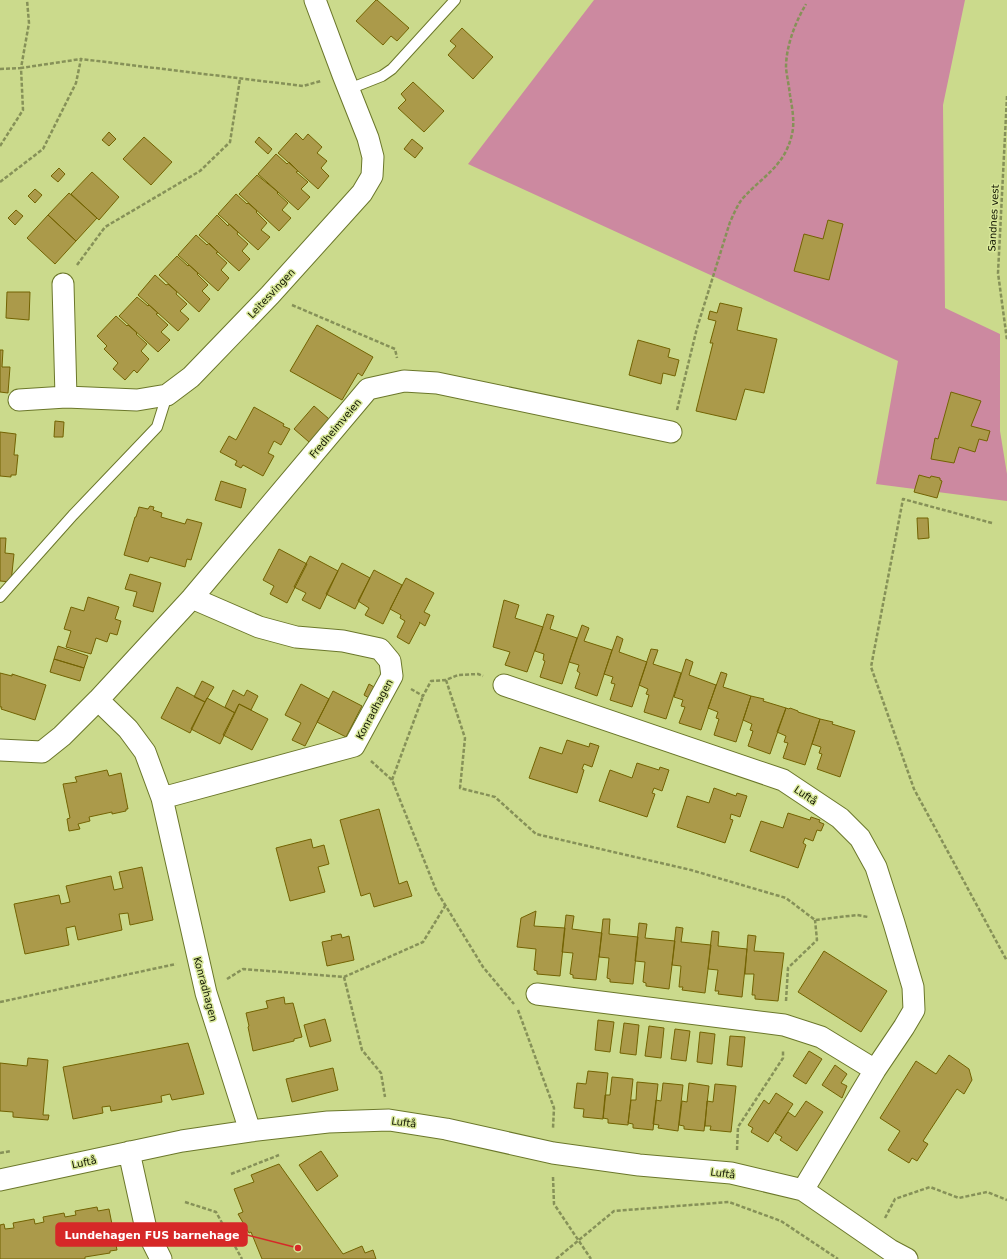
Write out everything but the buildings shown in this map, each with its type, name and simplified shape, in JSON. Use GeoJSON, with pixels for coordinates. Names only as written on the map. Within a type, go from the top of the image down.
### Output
{"type":"FeatureCollection","features":[{"type":"Feature","properties":{"kind":"street","name":"Leitesvingen"},"geometry":{"type":"LineString","coordinates":[[19,400],[66,397],[137,400],[167,395],[191,377],[270,295],[362,193],[372,176],[374,157],[315,0]]}},
{"type":"Feature","properties":{"kind":"street"},"geometry":{"type":"LineString","coordinates":[[63,284],[66,397]]}},
{"type":"Feature","properties":{"kind":"street","name":"Fredheimveien"},"geometry":{"type":"LineString","coordinates":[[98,700],[192,598],[368,389],[404,381],[438,383],[672,432]]}},
{"type":"Feature","properties":{"kind":"street","name":"Konradhagen"},"geometry":{"type":"LineString","coordinates":[[162,798],[354,746],[392,676],[390,660],[380,649],[342,641],[296,637],[259,627],[192,598]]}},
{"type":"Feature","properties":{"kind":"street","name":"Luftå"},"geometry":{"type":"LineString","coordinates":[[504,684],[782,780],[840,818],[860,838],[876,867],[894,923],[912,987],[914,1010],[875,1070],[803,1190]]}},
{"type":"Feature","properties":{"kind":"street"},"geometry":{"type":"LineString","coordinates":[[0,750],[42,752],[62,736],[98,700]]}},
{"type":"Feature","properties":{"kind":"street","name":"Konradhagen"},"geometry":{"type":"LineString","coordinates":[[98,700],[128,729],[145,752],[162,798],[206,993],[250,1131]]}},
{"type":"Feature","properties":{"kind":"street"},"geometry":{"type":"LineString","coordinates":[[537,994],[784,1025],[821,1037],[875,1070]]}},
{"type":"Feature","properties":{"kind":"street","name":"Luftå"},"geometry":{"type":"LineString","coordinates":[[1,1179],[182,1141],[328,1122],[389,1120],[446,1129],[553,1153],[639,1165],[731,1173],[803,1190],[890,1250],[907,1259]]}},
{"type":"Feature","properties":{"kind":"street"},"geometry":{"type":"LineString","coordinates":[[129,1152],[146,1229],[160,1259]]}},
{"type":"Feature","properties":{"kind":"lane"},"geometry":{"type":"LineString","coordinates":[[346,82],[382,76],[392,70],[456,0]]}},
{"type":"Feature","properties":{"kind":"lane"},"geometry":{"type":"LineString","coordinates":[[0,597],[73,515],[157,427],[167,395]]}},
{"type":"Feature","properties":{"kind":"path"},"geometry":{"type":"LineString","coordinates":[[0,146],[23,110],[22,68],[29,23],[27,0]]}},
{"type":"Feature","properties":{"kind":"path"},"geometry":{"type":"LineString","coordinates":[[672,432],[697,328],[730,222],[743,198],[776,166],[788,147],[793,133],[793,120],[786,68],[787,55],[795,28],[806,4]]}},
{"type":"Feature","properties":{"kind":"path"},"geometry":{"type":"LineString","coordinates":[[0,182],[44,149],[76,83],[81,60]]}},
{"type":"Feature","properties":{"kind":"path"},"geometry":{"type":"LineString","coordinates":[[0,69],[22,68],[81,60],[303,86],[346,82]]}},
{"type":"Feature","properties":{"kind":"path"},"geometry":{"type":"LineString","coordinates":[[63,284],[104,227],[200,171],[230,142],[240,79]]}},
{"type":"Feature","properties":{"kind":"path","name":"Sandnes vest"},"geometry":{"type":"LineString","coordinates":[[1007,96],[998,273],[1007,340]]}},
{"type":"Feature","properties":{"kind":"path"},"geometry":{"type":"LineString","coordinates":[[270,295],[395,350],[404,381]]}},
{"type":"Feature","properties":{"kind":"path"},"geometry":{"type":"LineString","coordinates":[[992,523],[904,499],[870,667],[914,789],[1007,961]]}},
{"type":"Feature","properties":{"kind":"path"},"geometry":{"type":"LineString","coordinates":[[392,780],[423,696],[431,682],[446,680],[458,675],[478,674],[504,684]]}},
{"type":"Feature","properties":{"kind":"path"},"geometry":{"type":"LineString","coordinates":[[392,676],[423,696]]}},
{"type":"Feature","properties":{"kind":"path"},"geometry":{"type":"LineString","coordinates":[[446,680],[465,738],[460,788],[495,798],[536,834],[691,870],[786,898],[815,920],[856,915],[894,923]]}},
{"type":"Feature","properties":{"kind":"path"},"geometry":{"type":"LineString","coordinates":[[354,746],[392,780],[436,890],[483,967],[517,1007],[554,1108],[554,1204],[591,1259]]}},
{"type":"Feature","properties":{"kind":"path"},"geometry":{"type":"LineString","coordinates":[[206,993],[243,970],[344,977],[423,942],[445,906]]}},
{"type":"Feature","properties":{"kind":"path"},"geometry":{"type":"LineString","coordinates":[[0,1002],[172,964],[198,961]]}},
{"type":"Feature","properties":{"kind":"path"},"geometry":{"type":"LineString","coordinates":[[344,977],[362,1050],[381,1073],[385,1102]]}},
{"type":"Feature","properties":{"kind":"path"},"geometry":{"type":"LineString","coordinates":[[231,1174],[279,1155]]}},
{"type":"Feature","properties":{"kind":"path"},"geometry":{"type":"LineString","coordinates":[[882,1225],[894,1199],[930,1187],[959,1198],[987,1192],[1007,1200]]}},
{"type":"Feature","properties":{"kind":"path"},"geometry":{"type":"LineString","coordinates":[[185,1202],[216,1212],[242,1259]]}},
{"type":"Feature","properties":{"kind":"path"},"geometry":{"type":"LineString","coordinates":[[556,1259],[614,1211],[729,1202],[781,1221],[838,1259]]}},
{"type":"Feature","properties":{"kind":"shaded area"},"geometry":{"type":"Polygon","coordinates":[[[594,0],[965,0],[943,105],[945,308],[1000,334],[1000,431],[1007,474],[1007,501],[876,484],[898,361],[468,164],[594,0]]]}},
{"type":"Feature","properties":{"kind":"place","name":"Lundehagen FUS barnehage"},"geometry":{"type":"Point","coordinates":[298,1248]}}]}
